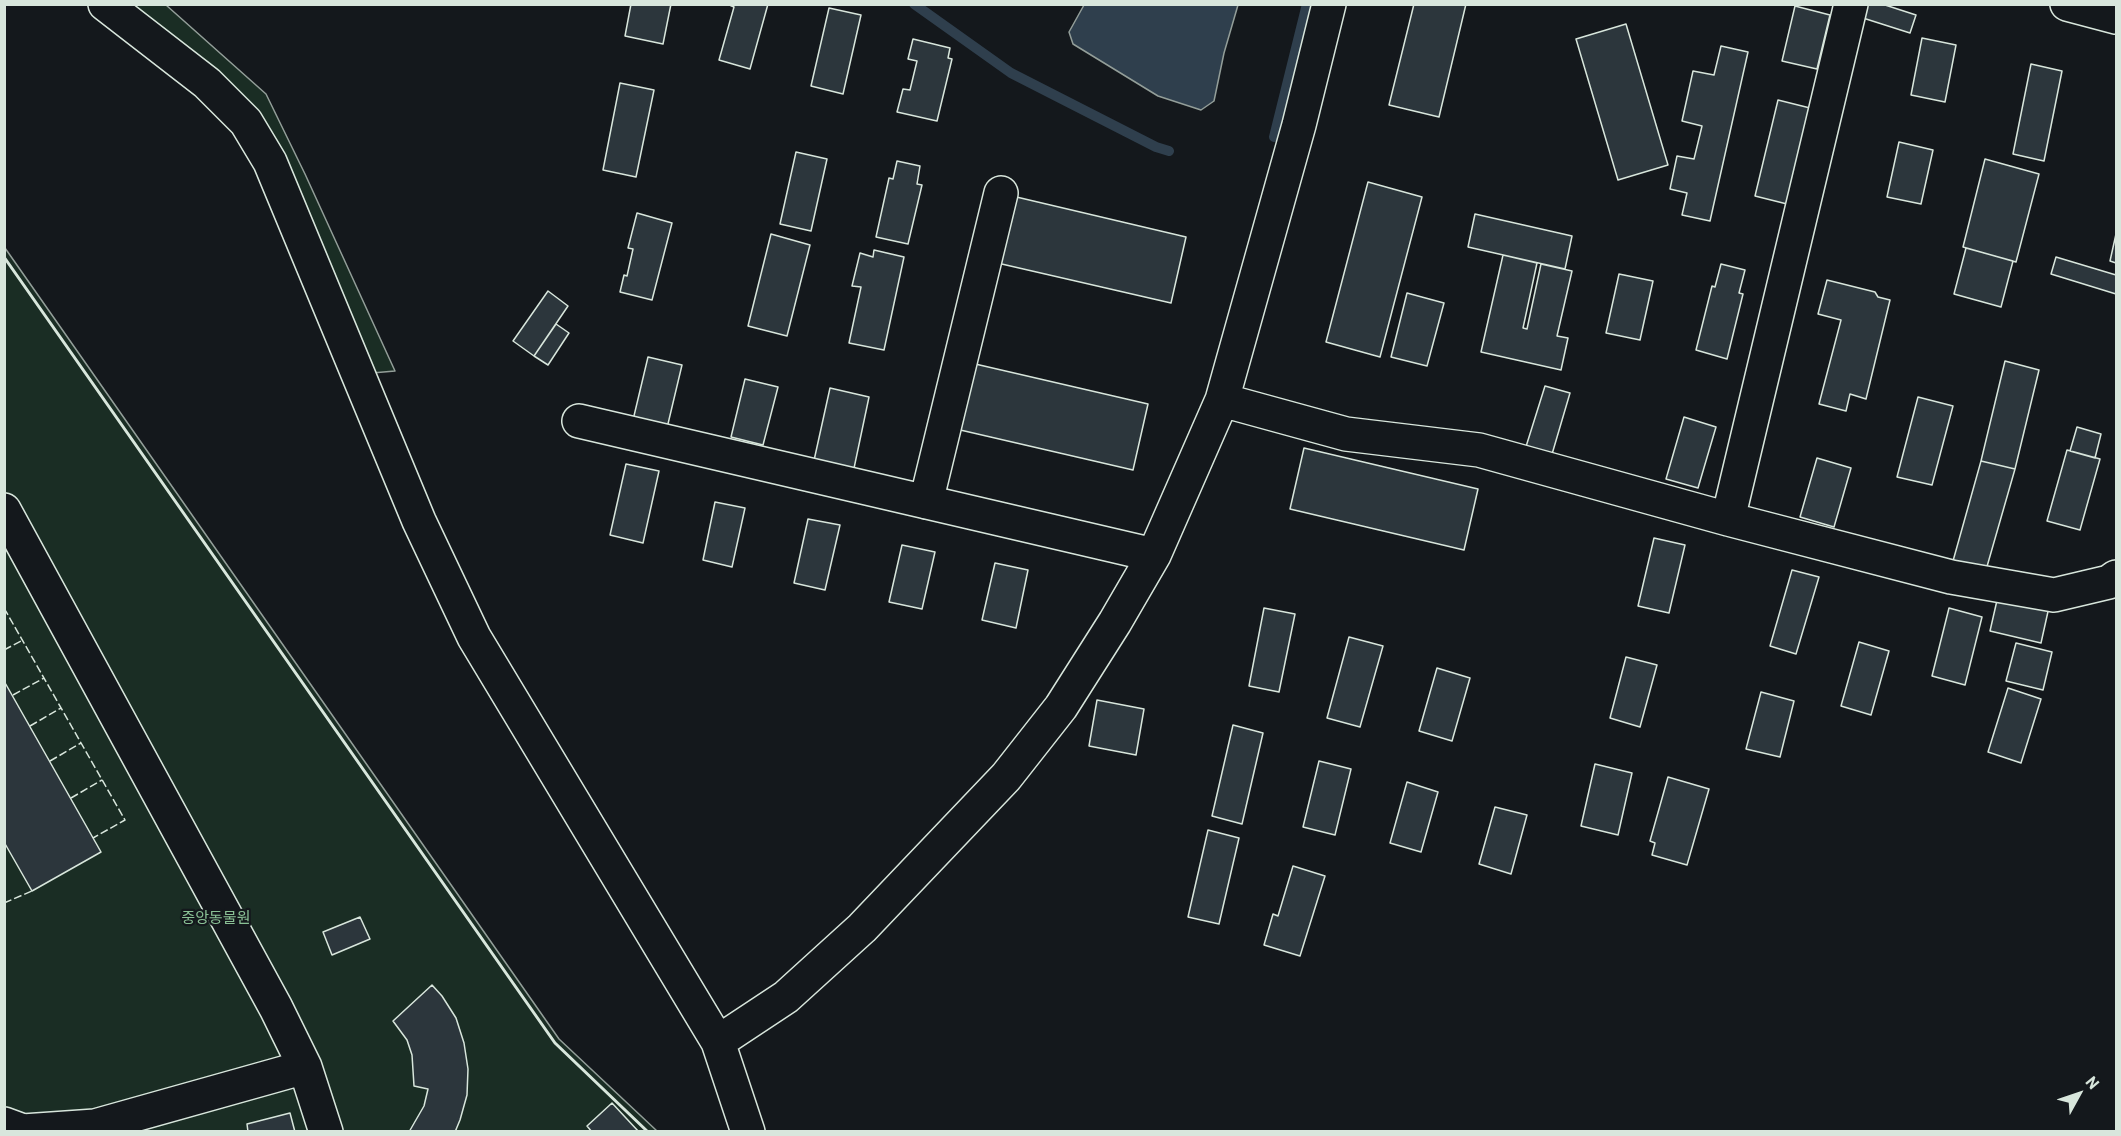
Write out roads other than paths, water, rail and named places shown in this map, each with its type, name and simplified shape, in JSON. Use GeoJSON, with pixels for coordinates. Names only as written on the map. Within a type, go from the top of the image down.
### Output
{"type":"FeatureCollection","features":[{"type":"Feature","properties":{"kind":"street"},"geometry":{"type":"LineString","coordinates":[[105,4],[207,83],[246,122],[270,162],[419,521],[474,637],[718,1042],[748,1131]]}},
{"type":"Feature","properties":{"kind":"street"},"geometry":{"type":"LineString","coordinates":[[718,1042],[786,997],[862,928],[1006,777],[1061,707],[1154,555],[1222,400],[1299,125],[1329,4]]}},
{"type":"Feature","properties":{"kind":"street"},"geometry":{"type":"LineString","coordinates":[[1728,519],[1851,4]]}},
{"type":"Feature","properties":{"kind":"street"},"geometry":{"type":"LineString","coordinates":[[2079,6],[2116,17]]}},
{"type":"Feature","properties":{"kind":"street"},"geometry":{"type":"LineString","coordinates":[[926,502],[1001,193]]}},
{"type":"Feature","properties":{"kind":"street"},"geometry":{"type":"LineString","coordinates":[[1222,400],[1346,434],[1479,450],[1728,519],[1951,577],[2054,595],[2109,582],[2116,577]]}},
{"type":"Feature","properties":{"kind":"street"},"geometry":{"type":"LineString","coordinates":[[579,421],[1154,555]]}},
{"type":"Feature","properties":{"kind":"street"},"geometry":{"type":"LineString","coordinates":[[4,510],[276,1008],[305,1067],[326,1131]]}},
{"type":"Feature","properties":{"kind":"street"},"geometry":{"type":"LineString","coordinates":[[4,1124],[23,1131],[95,1126],[305,1067]]}},
{"type":"Feature","properties":{"kind":"water"},"geometry":{"type":"Polygon","coordinates":[[[1084,5],[1238,5],[1224,53],[1214,101],[1201,110],[1158,96],[1073,44],[1069,32],[1084,5]]]}},
{"type":"Feature","properties":{"kind":"waterway"},"geometry":{"type":"LineString","coordinates":[[914,4],[1011,73],[1156,147],[1169,151]]}},
{"type":"Feature","properties":{"kind":"waterway"},"geometry":{"type":"LineString","coordinates":[[1274,137],[1307,4]]}},
{"type":"Feature","properties":{"kind":"park label","name":"중앙동물원"},"geometry":{"type":"Point","coordinates":[216,918]}}]}
